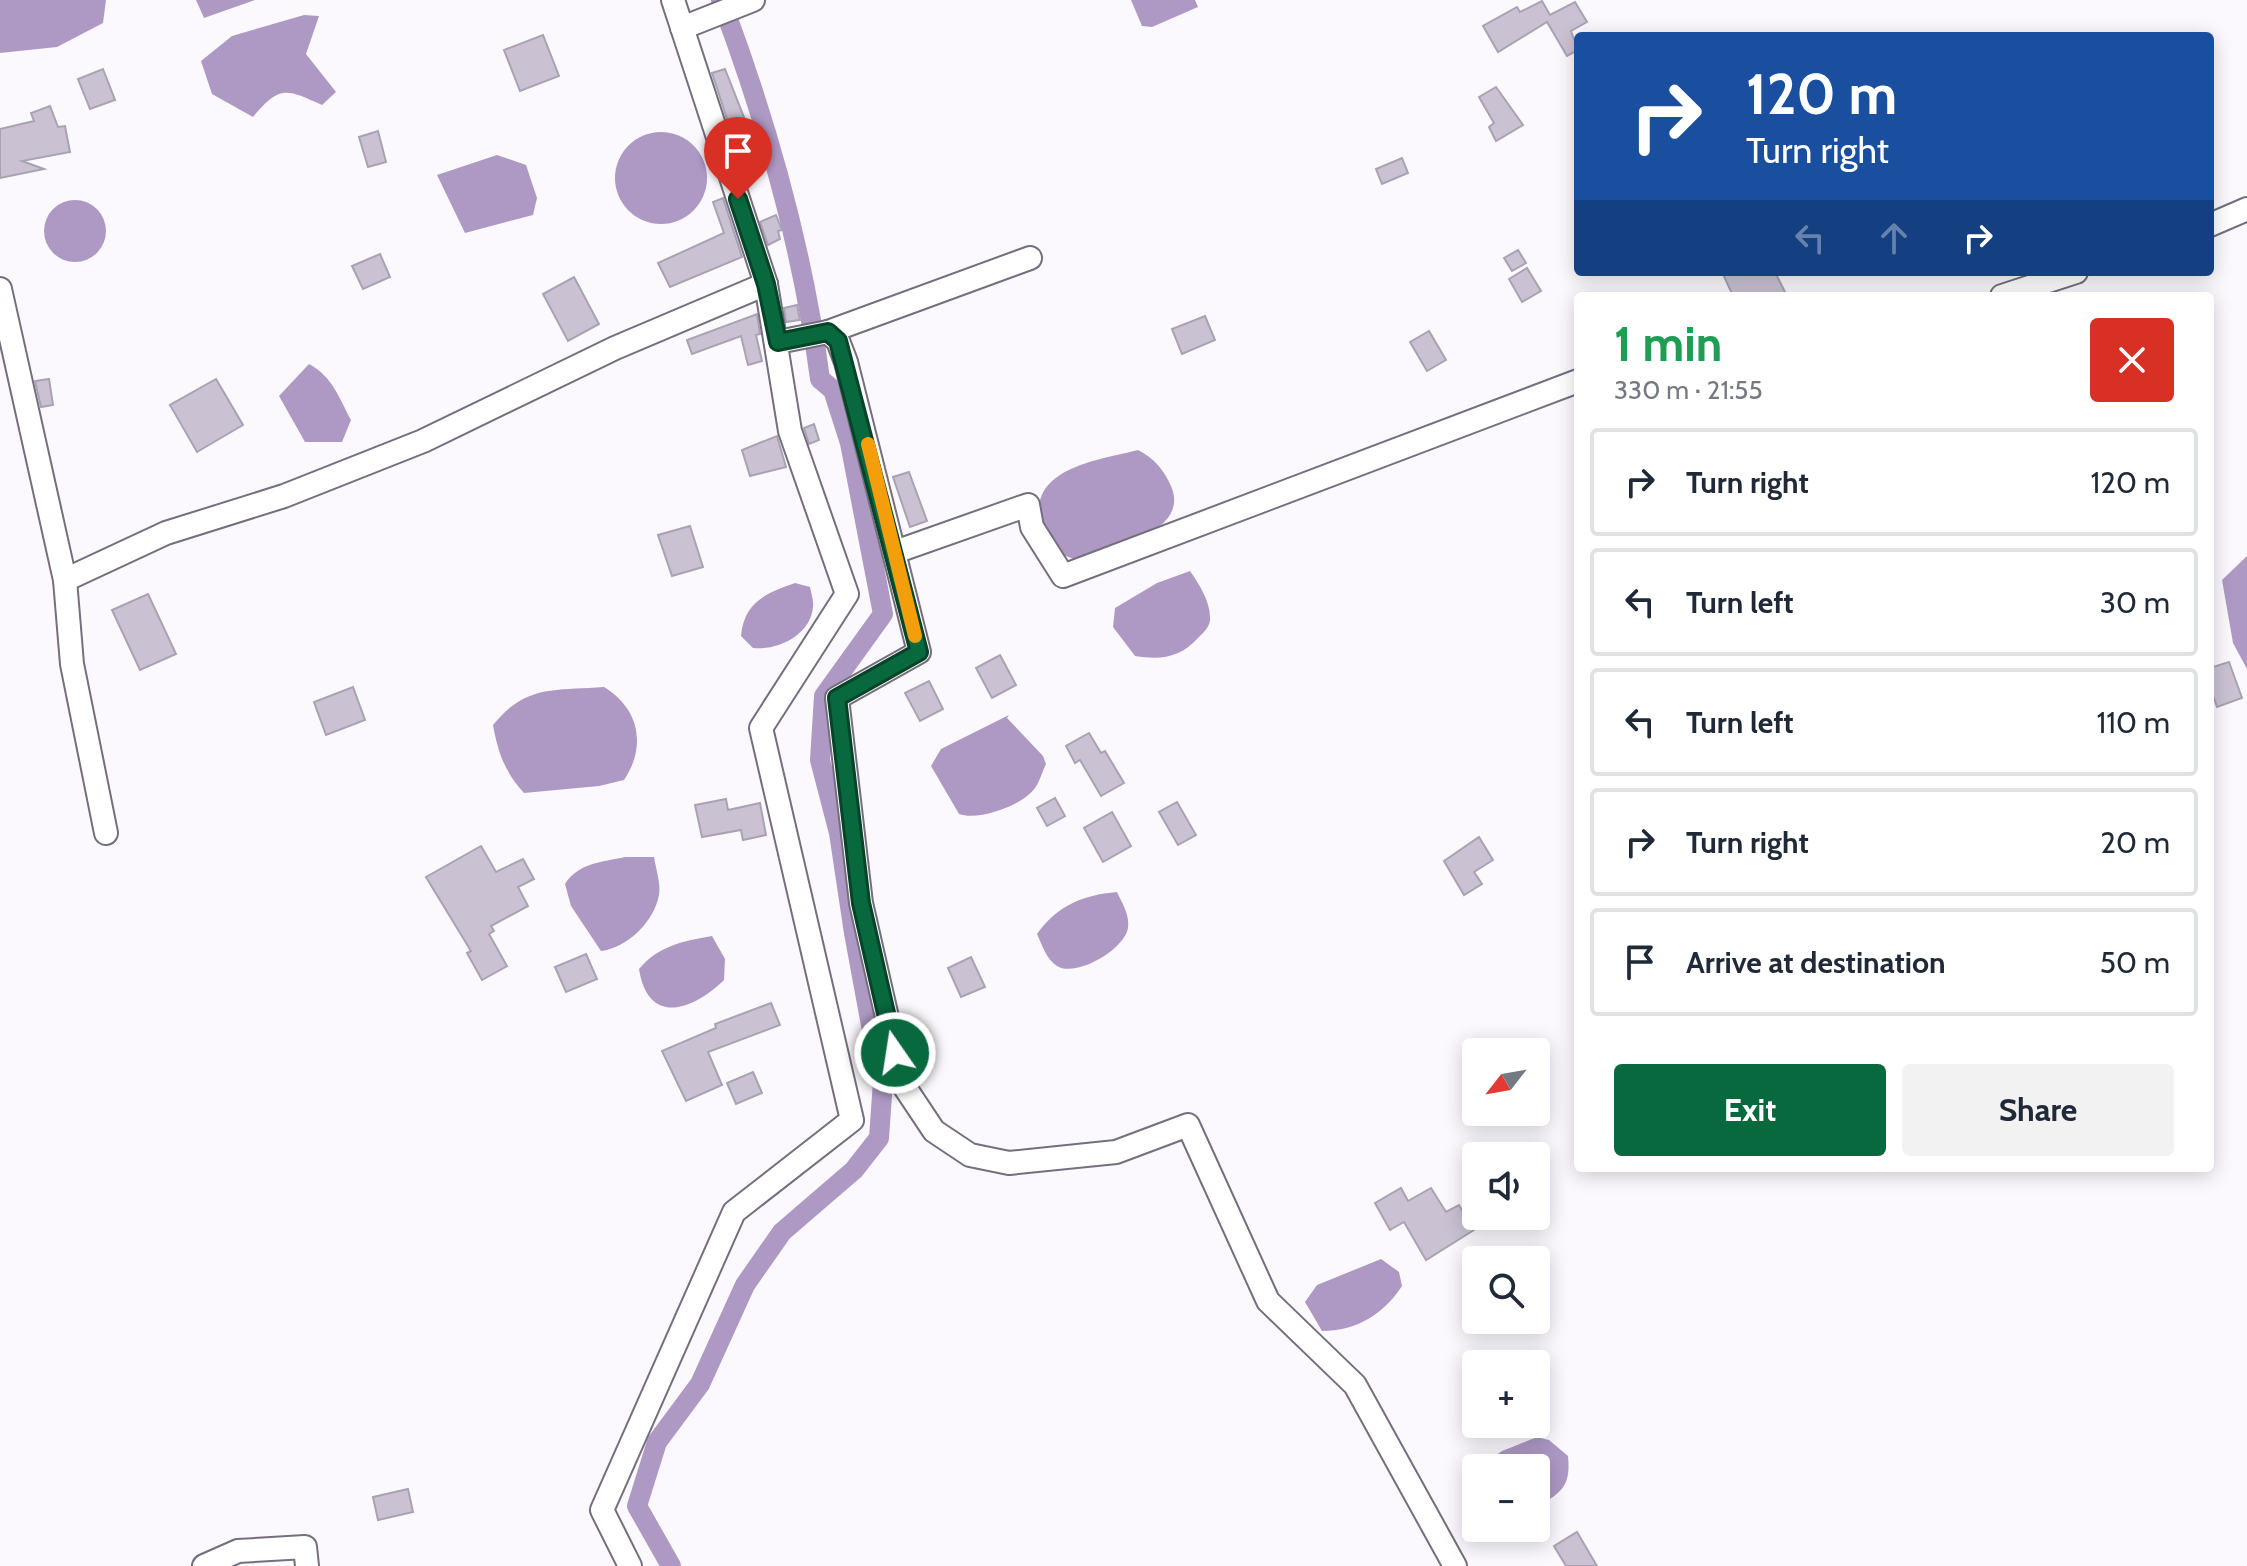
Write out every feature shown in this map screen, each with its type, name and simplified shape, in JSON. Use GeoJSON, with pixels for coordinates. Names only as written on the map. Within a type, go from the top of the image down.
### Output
{"type":"FeatureCollection","features":[{"type":"Feature","properties":{"kind":"street"},"geometry":{"type":"LineString","coordinates":[[630,1566],[602,1510],[734,1212],[852,1120],[761,728],[847,594],[790,431],[781,342],[766,284],[673,0]]}},
{"type":"Feature","properties":{"kind":"street"},"geometry":{"type":"LineString","coordinates":[[682,28],[753,0]]}},
{"type":"Feature","properties":{"kind":"street"},"geometry":{"type":"LineString","coordinates":[[2214,223],[2247,209]]}},
{"type":"Feature","properties":{"kind":"street"},"geometry":{"type":"LineString","coordinates":[[781,342],[828,332],[1030,258]]}},
{"type":"Feature","properties":{"kind":"street"},"geometry":{"type":"LineString","coordinates":[[2014,292],[2064,276]]}},
{"type":"Feature","properties":{"kind":"street"},"geometry":{"type":"LineString","coordinates":[[65,580],[166,533],[284,496],[423,441],[615,348],[766,284]]}},
{"type":"Feature","properties":{"kind":"street"},"geometry":{"type":"LineString","coordinates":[[0,289],[65,580],[72,664],[106,833]]}},
{"type":"Feature","properties":{"kind":"street"},"geometry":{"type":"LineString","coordinates":[[828,332],[838,341],[846,362],[919,652],[837,698],[861,903],[902,1083],[934,1131],[970,1155],[1009,1163],[1116,1152],[1188,1125],[1268,1301],[1355,1385],[1455,1566]]}},
{"type":"Feature","properties":{"kind":"street"},"geometry":{"type":"LineString","coordinates":[[895,552],[1028,505],[1032,527],[1063,576],[1574,383]]}},
{"type":"Feature","properties":{"kind":"street"},"geometry":{"type":"LineString","coordinates":[[204,1566],[238,1551],[305,1547],[307,1566]]}},
{"type":"Feature","properties":{"kind":"shaded area"},"geometry":{"type":"Polygon","coordinates":[[[0,0],[106,0],[103,23],[57,47],[0,53],[0,0]]]}},
{"type":"Feature","properties":{"kind":"shaded area"},"geometry":{"type":"Polygon","coordinates":[[[196,0],[255,0],[204,18],[196,0]]]}},
{"type":"Feature","properties":{"kind":"shaded area"},"geometry":{"type":"Polygon","coordinates":[[[1131,0],[1195,0],[1198,7],[1152,27],[1142,26],[1131,0]]]}},
{"type":"Feature","properties":{"kind":"shaded area"},"geometry":{"type":"Polygon","coordinates":[[[304,15],[319,16],[306,54],[336,92],[322,105],[284,93],[270,99],[253,117],[212,94],[201,61],[232,36],[304,15]]]}},
{"type":"Feature","properties":{"kind":"shaded area"},"geometry":{"type":"Polygon","coordinates":[[[661,132],[679,135],[694,145],[704,160],[707,178],[704,196],[694,211],[679,221],[661,224],[643,221],[628,211],[618,196],[615,178],[618,160],[628,145],[643,135],[661,132]]]}},
{"type":"Feature","properties":{"kind":"shaded area"},"geometry":{"type":"Polygon","coordinates":[[[497,155],[526,165],[537,198],[533,215],[465,233],[437,175],[497,155]]]}},
{"type":"Feature","properties":{"kind":"shaded area"},"geometry":{"type":"Polygon","coordinates":[[[69,200],[81,200],[97,209],[104,219],[104,243],[97,253],[81,262],[69,262],[49,248],[44,237],[44,225],[58,205],[69,200]]]}},
{"type":"Feature","properties":{"kind":"shaded area"},"geometry":{"type":"Polygon","coordinates":[[[309,364],[330,382],[351,420],[342,442],[305,442],[279,396],[309,364]]]}},
{"type":"Feature","properties":{"kind":"shaded area"},"geometry":{"type":"Polygon","coordinates":[[[1138,450],[1154,461],[1171,486],[1174,502],[1170,515],[1159,527],[1144,536],[1110,551],[1079,561],[1058,553],[1040,519],[1040,501],[1046,488],[1072,468],[1138,450]]]}},
{"type":"Feature","properties":{"kind":"shaded area"},"geometry":{"type":"Polygon","coordinates":[[[2247,556],[2247,669],[2233,643],[2222,580],[2247,556]]]}},
{"type":"Feature","properties":{"kind":"shaded area"},"geometry":{"type":"Polygon","coordinates":[[[1190,571],[1210,611],[1207,629],[1177,654],[1153,658],[1135,656],[1113,627],[1115,608],[1157,583],[1190,571]]]}},
{"type":"Feature","properties":{"kind":"shaded area"},"geometry":{"type":"Polygon","coordinates":[[[795,583],[810,587],[813,607],[806,626],[782,644],[753,648],[741,636],[752,607],[766,595],[795,583]]]}},
{"type":"Feature","properties":{"kind":"shaded area"},"geometry":{"type":"Polygon","coordinates":[[[604,687],[625,706],[636,729],[636,754],[624,780],[599,786],[524,793],[503,762],[493,725],[517,702],[530,696],[556,690],[604,687]]]}},
{"type":"Feature","properties":{"kind":"shaded area"},"geometry":{"type":"Polygon","coordinates":[[[1009,715],[1007,718],[1043,756],[1046,764],[1035,788],[1020,801],[1000,810],[988,814],[959,814],[931,766],[941,749],[1009,715]]]}},
{"type":"Feature","properties":{"kind":"shaded area"},"geometry":{"type":"Polygon","coordinates":[[[625,857],[654,857],[659,895],[651,915],[638,932],[620,945],[601,951],[571,906],[565,884],[584,868],[625,857]]]}},
{"type":"Feature","properties":{"kind":"shaded area"},"geometry":{"type":"Polygon","coordinates":[[[1117,892],[1128,923],[1125,936],[1118,944],[1087,965],[1065,969],[1053,963],[1037,934],[1045,924],[1062,909],[1082,899],[1117,892]]]}},
{"type":"Feature","properties":{"kind":"shaded area"},"geometry":{"type":"Polygon","coordinates":[[[712,936],[725,959],[724,980],[712,991],[685,1005],[673,1008],[661,1006],[652,999],[644,987],[639,969],[646,961],[672,946],[712,936]]]}},
{"type":"Feature","properties":{"kind":"shaded area"},"geometry":{"type":"Polygon","coordinates":[[[1381,1259],[1399,1272],[1402,1286],[1395,1296],[1378,1313],[1358,1324],[1322,1331],[1305,1302],[1317,1285],[1381,1259]]]}},
{"type":"Feature","properties":{"kind":"shaded area"},"geometry":{"type":"Polygon","coordinates":[[[1534,1438],[1549,1440],[1568,1456],[1568,1475],[1563,1488],[1550,1498],[1550,1454],[1498,1454],[1534,1438]]]}},
{"type":"Feature","properties":{"kind":"building"},"geometry":{"type":"Polygon","coordinates":[[[1542,1],[1550,15],[1575,2],[1587,22],[1571,31],[1574,52],[1567,56],[1547,22],[1498,52],[1483,26],[1517,7],[1520,12],[1542,1]]]}},
{"type":"Feature","properties":{"kind":"building"},"geometry":{"type":"Polygon","coordinates":[[[543,35],[559,76],[520,91],[504,50],[543,35]]]}},
{"type":"Feature","properties":{"kind":"building"},"geometry":{"type":"Polygon","coordinates":[[[103,69],[115,100],[90,109],[78,79],[103,69]]]}},
{"type":"Feature","properties":{"kind":"building"},"geometry":{"type":"Polygon","coordinates":[[[725,69],[745,120],[742,121],[744,127],[731,131],[712,73],[725,69]]]}},
{"type":"Feature","properties":{"kind":"building"},"geometry":{"type":"Polygon","coordinates":[[[1496,87],[1523,125],[1496,141],[1489,127],[1494,123],[1479,97],[1496,87]]]}},
{"type":"Feature","properties":{"kind":"building"},"geometry":{"type":"Polygon","coordinates":[[[50,106],[58,127],[65,126],[70,152],[22,161],[44,169],[0,178],[0,129],[34,121],[31,113],[50,106]]]}},
{"type":"Feature","properties":{"kind":"building"},"geometry":{"type":"Polygon","coordinates":[[[378,131],[386,162],[368,167],[359,137],[378,131]]]}},
{"type":"Feature","properties":{"kind":"building"},"geometry":{"type":"Polygon","coordinates":[[[748,146],[756,160],[742,167],[737,151],[748,146]]]}},
{"type":"Feature","properties":{"kind":"building"},"geometry":{"type":"Polygon","coordinates":[[[1402,158],[1408,173],[1382,184],[1376,169],[1402,158]]]}},
{"type":"Feature","properties":{"kind":"building"},"geometry":{"type":"Polygon","coordinates":[[[723,198],[742,257],[670,287],[658,263],[724,233],[713,202],[723,198]]]}},
{"type":"Feature","properties":{"kind":"building"},"geometry":{"type":"Polygon","coordinates":[[[776,215],[782,230],[778,231],[780,239],[768,245],[760,222],[776,215]]]}},
{"type":"Feature","properties":{"kind":"building"},"geometry":{"type":"Polygon","coordinates":[[[1518,250],[1526,263],[1512,271],[1504,258],[1518,250]]]}},
{"type":"Feature","properties":{"kind":"building"},"geometry":{"type":"Polygon","coordinates":[[[380,254],[390,277],[363,289],[352,266],[380,254]]]}},
{"type":"Feature","properties":{"kind":"building"},"geometry":{"type":"Polygon","coordinates":[[[1527,268],[1541,291],[1522,302],[1509,279],[1527,268]]]}},
{"type":"Feature","properties":{"kind":"building"},"geometry":{"type":"Polygon","coordinates":[[[1724,276],[1777,276],[1785,292],[1731,292],[1724,276]]]}},
{"type":"Feature","properties":{"kind":"building"},"geometry":{"type":"Polygon","coordinates":[[[574,277],[599,324],[568,341],[543,294],[574,277]]]}},
{"type":"Feature","properties":{"kind":"building"},"geometry":{"type":"Polygon","coordinates":[[[797,305],[800,320],[786,322],[784,308],[797,305]]]}},
{"type":"Feature","properties":{"kind":"building"},"geometry":{"type":"Polygon","coordinates":[[[757,314],[760,334],[756,335],[762,361],[748,365],[741,336],[692,354],[687,340],[757,314]]]}},
{"type":"Feature","properties":{"kind":"building"},"geometry":{"type":"Polygon","coordinates":[[[1205,316],[1215,340],[1182,354],[1172,329],[1205,316]]]}},
{"type":"Feature","properties":{"kind":"building"},"geometry":{"type":"Polygon","coordinates":[[[1429,331],[1446,360],[1427,371],[1410,342],[1429,331]]]}},
{"type":"Feature","properties":{"kind":"building"},"geometry":{"type":"Polygon","coordinates":[[[49,379],[53,405],[41,407],[35,381],[49,379]]]}},
{"type":"Feature","properties":{"kind":"building"},"geometry":{"type":"Polygon","coordinates":[[[216,379],[243,425],[197,452],[170,405],[216,379]]]}},
{"type":"Feature","properties":{"kind":"building"},"geometry":{"type":"Polygon","coordinates":[[[814,424],[819,440],[809,444],[804,428],[814,424]]]}},
{"type":"Feature","properties":{"kind":"building"},"geometry":{"type":"Polygon","coordinates":[[[777,436],[786,467],[750,476],[742,450],[777,436]]]}},
{"type":"Feature","properties":{"kind":"building"},"geometry":{"type":"Polygon","coordinates":[[[909,472],[927,521],[910,527],[893,477],[909,472]]]}},
{"type":"Feature","properties":{"kind":"building"},"geometry":{"type":"Polygon","coordinates":[[[690,526],[703,567],[672,576],[658,535],[690,526]]]}},
{"type":"Feature","properties":{"kind":"building"},"geometry":{"type":"Polygon","coordinates":[[[148,594],[176,654],[140,670],[112,610],[148,594]]]}},
{"type":"Feature","properties":{"kind":"building"},"geometry":{"type":"Polygon","coordinates":[[[1000,655],[1016,685],[992,698],[976,668],[1000,655]]]}},
{"type":"Feature","properties":{"kind":"building"},"geometry":{"type":"Polygon","coordinates":[[[2229,662],[2242,698],[2217,707],[2214,667],[2229,662]]]}},
{"type":"Feature","properties":{"kind":"building"},"geometry":{"type":"Polygon","coordinates":[[[929,681],[943,709],[920,721],[905,693],[929,681]]]}},
{"type":"Feature","properties":{"kind":"building"},"geometry":{"type":"Polygon","coordinates":[[[353,687],[365,720],[326,735],[314,702],[353,687]]]}},
{"type":"Feature","properties":{"kind":"building"},"geometry":{"type":"Polygon","coordinates":[[[1089,733],[1101,753],[1105,751],[1124,783],[1101,796],[1080,760],[1075,763],[1066,746],[1089,733]]]}},
{"type":"Feature","properties":{"kind":"building"},"geometry":{"type":"Polygon","coordinates":[[[1055,798],[1065,816],[1047,826],[1037,808],[1055,798]]]}},
{"type":"Feature","properties":{"kind":"building"},"geometry":{"type":"Polygon","coordinates":[[[726,799],[728,810],[760,803],[766,835],[743,840],[741,830],[702,837],[695,805],[726,799]]]}},
{"type":"Feature","properties":{"kind":"building"},"geometry":{"type":"Polygon","coordinates":[[[1177,802],[1196,835],[1178,845],[1159,812],[1177,802]]]}},
{"type":"Feature","properties":{"kind":"building"},"geometry":{"type":"Polygon","coordinates":[[[1112,812],[1131,846],[1103,862],[1084,828],[1112,812]]]}},
{"type":"Feature","properties":{"kind":"building"},"geometry":{"type":"Polygon","coordinates":[[[1479,837],[1493,860],[1474,872],[1482,884],[1464,895],[1444,861],[1479,837]]]}},
{"type":"Feature","properties":{"kind":"building"},"geometry":{"type":"Polygon","coordinates":[[[481,846],[496,872],[523,859],[534,879],[518,887],[528,906],[491,926],[494,931],[489,934],[507,966],[482,980],[467,953],[471,951],[426,877],[481,846]]]}},
{"type":"Feature","properties":{"kind":"building"},"geometry":{"type":"Polygon","coordinates":[[[586,954],[597,979],[566,992],[555,967],[586,954]]]}},
{"type":"Feature","properties":{"kind":"building"},"geometry":{"type":"Polygon","coordinates":[[[971,957],[985,987],[961,997],[948,968],[971,957]]]}},
{"type":"Feature","properties":{"kind":"building"},"geometry":{"type":"Polygon","coordinates":[[[771,1003],[780,1025],[708,1052],[722,1085],[686,1101],[662,1051],[716,1028],[715,1024],[771,1003]]]}},
{"type":"Feature","properties":{"kind":"building"},"geometry":{"type":"Polygon","coordinates":[[[753,1072],[762,1093],[736,1104],[727,1083],[753,1072]]]}},
{"type":"Feature","properties":{"kind":"building"},"geometry":{"type":"Polygon","coordinates":[[[1401,1188],[1408,1201],[1431,1188],[1446,1212],[1459,1205],[1462,1230],[1474,1230],[1426,1260],[1404,1222],[1390,1230],[1375,1203],[1401,1188]]]}},
{"type":"Feature","properties":{"kind":"building"},"geometry":{"type":"Polygon","coordinates":[[[408,1489],[413,1512],[378,1520],[373,1497],[408,1489]]]}},
{"type":"Feature","properties":{"kind":"building"},"geometry":{"type":"Polygon","coordinates":[[[1577,1532],[1597,1566],[1566,1566],[1554,1546],[1577,1532]]]}},
{"type":"Feature","properties":{"kind":"waterway"},"geometry":{"type":"LineString","coordinates":[[671,1566],[637,1506],[657,1442],[700,1384],[745,1285],[782,1232],[854,1170],[879,1138],[884,1067],[873,1036],[839,833],[820,760],[824,696],[883,614],[850,443],[833,390],[820,379],[804,283],[781,187],[721,0]]}},
{"type":"Feature","properties":{"kind":"slow traffic"},"geometry":{"type":"LineString","coordinates":[[868,444],[915,636]]}},
{"type":"Feature","properties":{"kind":"route"},"geometry":{"type":"LineString","coordinates":[[738,199],[766,284],[778,342],[828,332],[838,341],[886,514],[919,652],[837,698],[861,903],[895,1053]]}}]}
